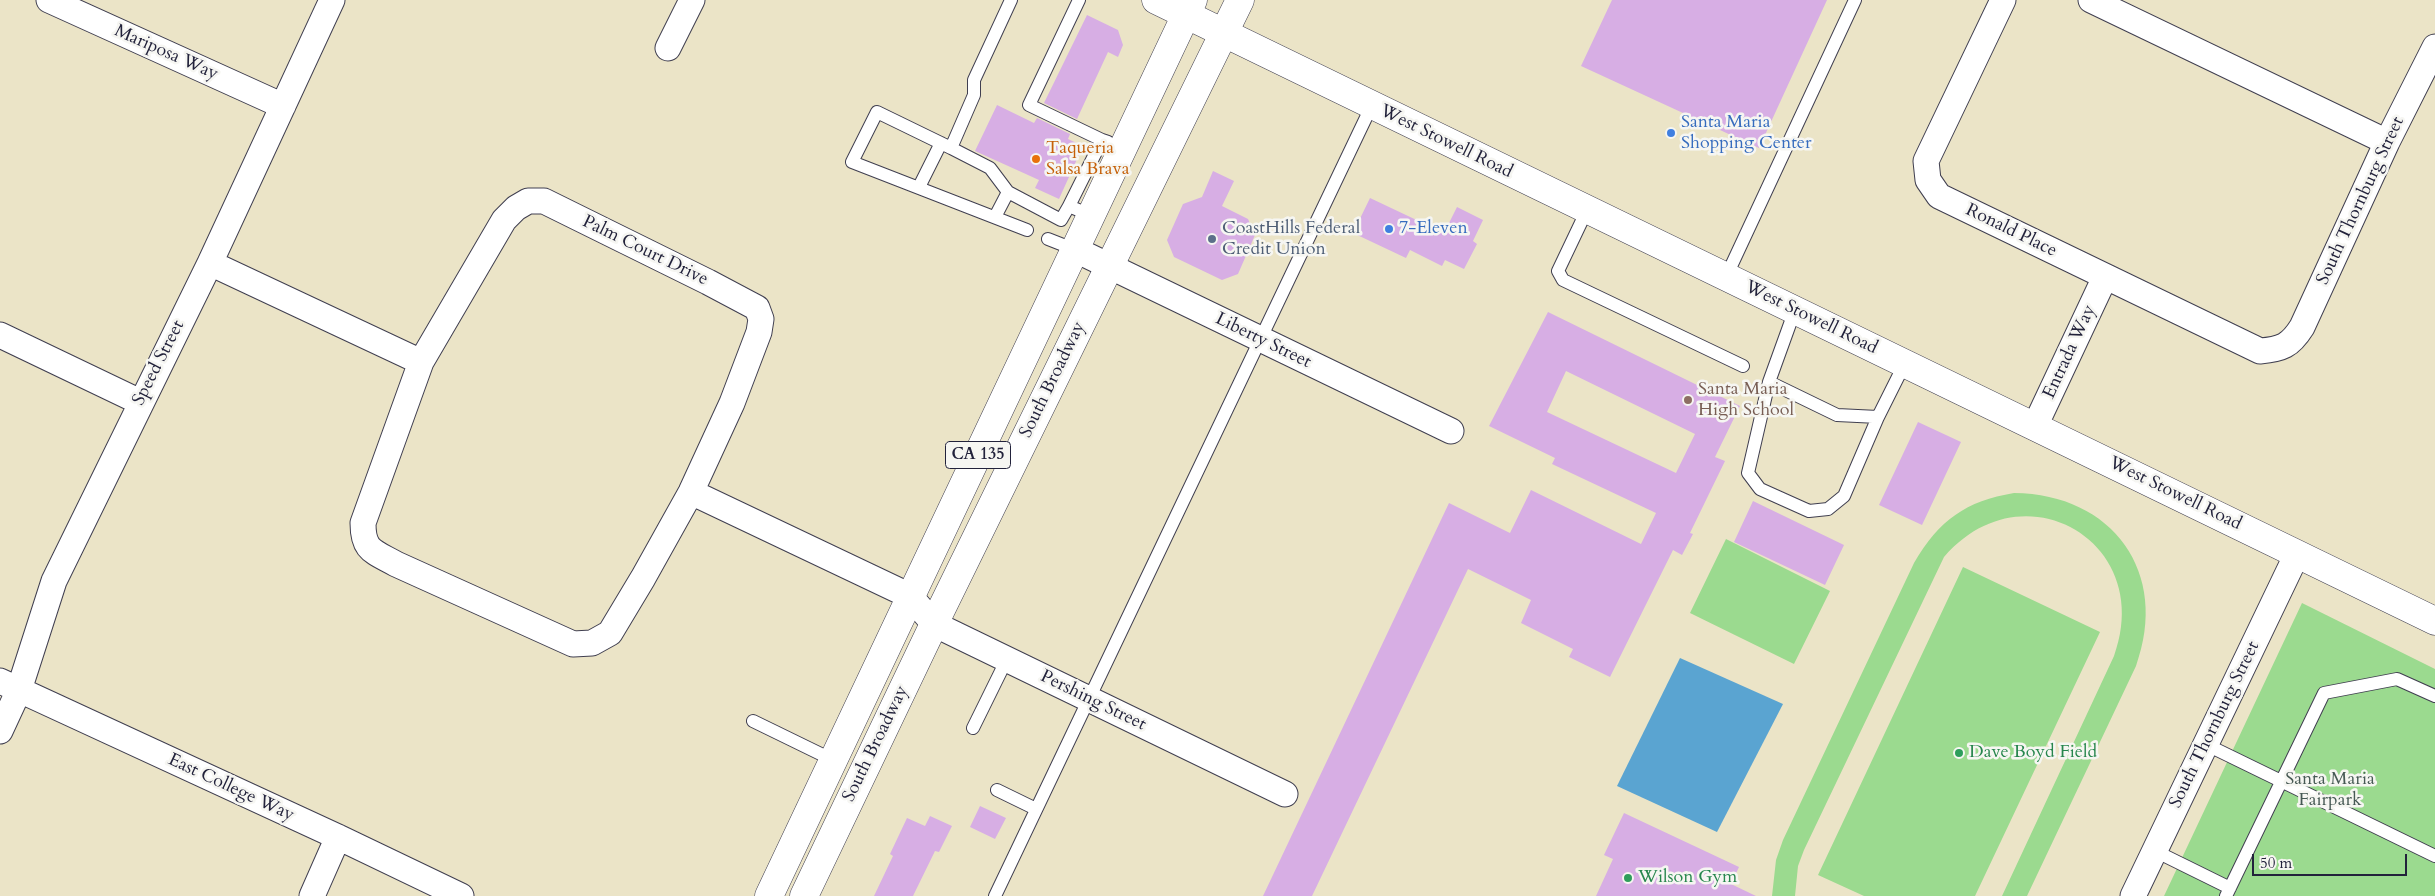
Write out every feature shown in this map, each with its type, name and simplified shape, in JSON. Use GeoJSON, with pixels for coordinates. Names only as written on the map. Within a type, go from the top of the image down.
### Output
{"type":"FeatureCollection","features":[{"type":"Feature","properties":{"kind":"main road","name":"West Stowell Road"},"geometry":{"type":"LineString","coordinates":[[1156,0],[1190,7],[1224,33],[2435,621]]}},
{"type":"Feature","properties":{"kind":"main road","name":"South Broadway"},"geometry":{"type":"LineString","coordinates":[[804,896],[934,624],[1240,0]]}},
{"type":"Feature","properties":{"kind":"main road","name":"South Broadway"},"geometry":{"type":"LineString","coordinates":[[769,896],[1076,250],[1081,211],[1113,145],[1190,7]]}},
{"type":"Feature","properties":{"kind":"street","name":"Mariposa Way"},"geometry":{"type":"LineString","coordinates":[[49,0],[283,106]]}},
{"type":"Feature","properties":{"kind":"street","name":"Speed Street"},"geometry":{"type":"LineString","coordinates":[[0,731],[9,686],[54,582],[140,402],[210,263],[332,0]]}},
{"type":"Feature","properties":{"kind":"street"},"geometry":{"type":"LineString","coordinates":[[668,48],[692,0]]}},
{"type":"Feature","properties":{"kind":"street","name":"Ronald Place"},"geometry":{"type":"LineString","coordinates":[[2003,0],[1926,160],[1928,180],[1940,196],[2260,351],[2280,349]]}},
{"type":"Feature","properties":{"kind":"street"},"geometry":{"type":"LineString","coordinates":[[2091,0],[2387,142]]}},
{"type":"Feature","properties":{"kind":"street","name":"South Thornburg Street"},"geometry":{"type":"LineString","coordinates":[[2280,349],[2294,339],[2302,327],[2387,142],[2435,47]]}},
{"type":"Feature","properties":{"kind":"street","name":"Palm Court Drive"},"geometry":{"type":"LineString","coordinates":[[528,201],[544,202],[757,308],[761,318],[759,332],[732,404],[691,492],[610,633],[592,644],[573,644],[396,564],[371,550],[363,539],[363,523],[421,362],[504,220],[516,208],[528,201]]}},
{"type":"Feature","properties":{"kind":"street","name":"Liberty Street"},"geometry":{"type":"LineString","coordinates":[[1076,250],[1451,431]]}},
{"type":"Feature","properties":{"kind":"street"},"geometry":{"type":"LineString","coordinates":[[210,263],[421,362]]}},
{"type":"Feature","properties":{"kind":"street","name":"Entrada Way"},"geometry":{"type":"LineString","coordinates":[[2035,426],[2105,277]]}},
{"type":"Feature","properties":{"kind":"street"},"geometry":{"type":"LineString","coordinates":[[0,335],[140,402]]}},
{"type":"Feature","properties":{"kind":"street"},"geometry":{"type":"LineString","coordinates":[[691,492],[910,596]]}},
{"type":"Feature","properties":{"kind":"street","name":"South Thornburg Street"},"geometry":{"type":"LineString","coordinates":[[2134,896],[2297,554]]}},
{"type":"Feature","properties":{"kind":"street","name":"Pershing Street"},"geometry":{"type":"LineString","coordinates":[[910,596],[934,624],[1285,794]]}},
{"type":"Feature","properties":{"kind":"street","name":"East College Way"},"geometry":{"type":"LineString","coordinates":[[9,686],[338,837],[461,896]]}},
{"type":"Feature","properties":{"kind":"street"},"geometry":{"type":"LineString","coordinates":[[312,896],[338,837]]}},
{"type":"Feature","properties":{"kind":"lane"},"geometry":{"type":"LineString","coordinates":[[919,188],[946,146],[974,94],[974,80],[1011,0]]}},
{"type":"Feature","properties":{"kind":"lane"},"geometry":{"type":"LineString","coordinates":[[1080,0],[1029,105],[1113,145]]}},
{"type":"Feature","properties":{"kind":"lane"},"geometry":{"type":"LineString","coordinates":[[1726,277],[1856,0]]}},
{"type":"Feature","properties":{"kind":"lane"},"geometry":{"type":"LineString","coordinates":[[995,896],[1372,105]]}},
{"type":"Feature","properties":{"kind":"lane"},"geometry":{"type":"LineString","coordinates":[[1026,230],[852,162],[877,112],[990,168],[1008,192],[1061,220],[1081,211]]}},
{"type":"Feature","properties":{"kind":"lane"},"geometry":{"type":"LineString","coordinates":[[995,217],[1008,192]]}},
{"type":"Feature","properties":{"kind":"lane"},"geometry":{"type":"LineString","coordinates":[[1587,210],[1558,271],[1563,280],[1743,366]]}},
{"type":"Feature","properties":{"kind":"lane"},"geometry":{"type":"LineString","coordinates":[[1048,239],[1076,250]]}},
{"type":"Feature","properties":{"kind":"lane"},"geometry":{"type":"LineString","coordinates":[[1795,310],[1769,382],[1748,473],[1760,489],[1808,511],[1828,509],[1844,496],[1878,417],[1905,363]]}},
{"type":"Feature","properties":{"kind":"lane"},"geometry":{"type":"LineString","coordinates":[[1769,382],[1837,415],[1878,417]]}},
{"type":"Feature","properties":{"kind":"lane"},"geometry":{"type":"LineString","coordinates":[[973,728],[1006,659]]}},
{"type":"Feature","properties":{"kind":"lane"},"geometry":{"type":"LineString","coordinates":[[2155,851],[2228,892],[2324,693],[2397,678],[2435,696]]}},
{"type":"Feature","properties":{"kind":"lane"},"geometry":{"type":"LineString","coordinates":[[752,722],[833,760]]}},
{"type":"Feature","properties":{"kind":"lane"},"geometry":{"type":"LineString","coordinates":[[2205,744],[2435,856]]}},
{"type":"Feature","properties":{"kind":"lane"},"geometry":{"type":"LineString","coordinates":[[997,790],[1036,809]]}},
{"type":"Feature","properties":{"kind":"green space"},"geometry":{"type":"Polygon","coordinates":[[[2014,493],[2049,497],[2080,507],[2105,524],[2125,545],[2138,571],[2145,600],[2145,632],[2136,666],[2027,896],[2002,896],[2114,656],[2122,615],[2116,580],[2099,550],[2074,529],[2044,518],[2010,518],[1976,530],[1944,557],[1804,850],[1798,866],[1795,896],[1772,896],[1776,860],[1783,840],[1914,563],[1933,535],[1955,515],[1982,501],[2014,493]]]}},
{"type":"Feature","properties":{"kind":"green space"},"geometry":{"type":"Polygon","coordinates":[[[1726,539],[1830,591],[1794,664],[1690,613],[1726,539]]]}},
{"type":"Feature","properties":{"kind":"green space","name":"Dave Boyd Field"},"geometry":{"type":"Polygon","coordinates":[[[1963,567],[2100,632],[1975,896],[1864,896],[1818,875],[1963,567]]]}},
{"type":"Feature","properties":{"kind":"green space","name":"Santa Maria Fairpark"},"geometry":{"type":"Polygon","coordinates":[[[2302,603],[2435,669],[2435,896],[2164,896],[2302,603]]]}},
{"type":"Feature","properties":{"kind":"water"},"geometry":{"type":"Polygon","coordinates":[[[1680,658],[1783,704],[1717,832],[1617,786],[1680,658]]]}},
{"type":"Feature","properties":{"kind":"building"},"geometry":{"type":"Polygon","coordinates":[[[1612,0],[1827,0],[1759,148],[1581,66],[1612,0]]]}},
{"type":"Feature","properties":{"kind":"building"},"geometry":{"type":"Polygon","coordinates":[[[1087,15],[1118,30],[1123,45],[1118,57],[1108,52],[1077,119],[1044,103],[1087,15]]]}},
{"type":"Feature","properties":{"kind":"building"},"geometry":{"type":"Polygon","coordinates":[[[997,105],[1034,123],[1037,118],[1070,134],[1068,139],[1083,146],[1059,199],[1035,188],[1039,180],[975,151],[997,105]]]}},
{"type":"Feature","properties":{"kind":"building"},"geometry":{"type":"Polygon","coordinates":[[[1213,171],[1234,181],[1222,206],[1248,219],[1255,235],[1238,274],[1222,280],[1174,257],[1167,240],[1183,204],[1202,197],[1213,171]]]}},
{"type":"Feature","properties":{"kind":"building"},"geometry":{"type":"Polygon","coordinates":[[[1370,198],[1444,233],[1457,207],[1483,220],[1473,241],[1477,244],[1464,269],[1445,260],[1442,266],[1410,250],[1406,258],[1353,233],[1370,198]]]}},
{"type":"Feature","properties":{"kind":"building"},"geometry":{"type":"Polygon","coordinates":[[[1548,312],[1740,406],[1715,457],[1725,461],[1690,533],[1693,534],[1682,555],[1673,550],[1610,677],[1569,657],[1573,649],[1521,623],[1531,600],[1468,569],[1312,896],[1263,896],[1449,503],[1510,533],[1531,490],[1641,544],[1656,513],[1552,464],[1555,458],[1489,426],[1548,312]],[[1566,371],[1547,412],[1676,473],[1695,434],[1566,371]]]}},
{"type":"Feature","properties":{"kind":"building"},"geometry":{"type":"Polygon","coordinates":[[[1918,422],[1961,442],[1922,525],[1879,505],[1918,422]]]}},
{"type":"Feature","properties":{"kind":"building"},"geometry":{"type":"Polygon","coordinates":[[[1753,501],[1844,545],[1825,585],[1734,542],[1753,501]]]}},
{"type":"Feature","properties":{"kind":"building"},"geometry":{"type":"Polygon","coordinates":[[[980,806],[1006,818],[995,839],[970,827],[980,806]]]}},
{"type":"Feature","properties":{"kind":"building"},"geometry":{"type":"Polygon","coordinates":[[[1624,813],[1739,867],[1731,884],[1756,896],[1596,896],[1613,859],[1604,855],[1624,813]]]}},
{"type":"Feature","properties":{"kind":"building"},"geometry":{"type":"Polygon","coordinates":[[[930,816],[952,826],[939,852],[935,851],[913,896],[874,896],[893,856],[890,854],[907,818],[925,826],[930,816]]]}},
{"type":"Feature","properties":{"kind":"place","name":"Santa Maria Shopping Center"},"geometry":{"type":"Point","coordinates":[1671,133]}},
{"type":"Feature","properties":{"kind":"place","name":"Taqueria Salsa Brava"},"geometry":{"type":"Point","coordinates":[1036,159]}},
{"type":"Feature","properties":{"kind":"place","name":"7-Eleven"},"geometry":{"type":"Point","coordinates":[1389,229]}},
{"type":"Feature","properties":{"kind":"place","name":"CoastHills Federal Credit Union"},"geometry":{"type":"Point","coordinates":[1212,239]}},
{"type":"Feature","properties":{"kind":"place","name":"Santa Maria High School"},"geometry":{"type":"Point","coordinates":[1688,400]}},
{"type":"Feature","properties":{"kind":"place","name":"Dave Boyd Field"},"geometry":{"type":"Point","coordinates":[1959,753]}},
{"type":"Feature","properties":{"kind":"place","name":"Wilson Gym"},"geometry":{"type":"Point","coordinates":[1628,878]}}]}
